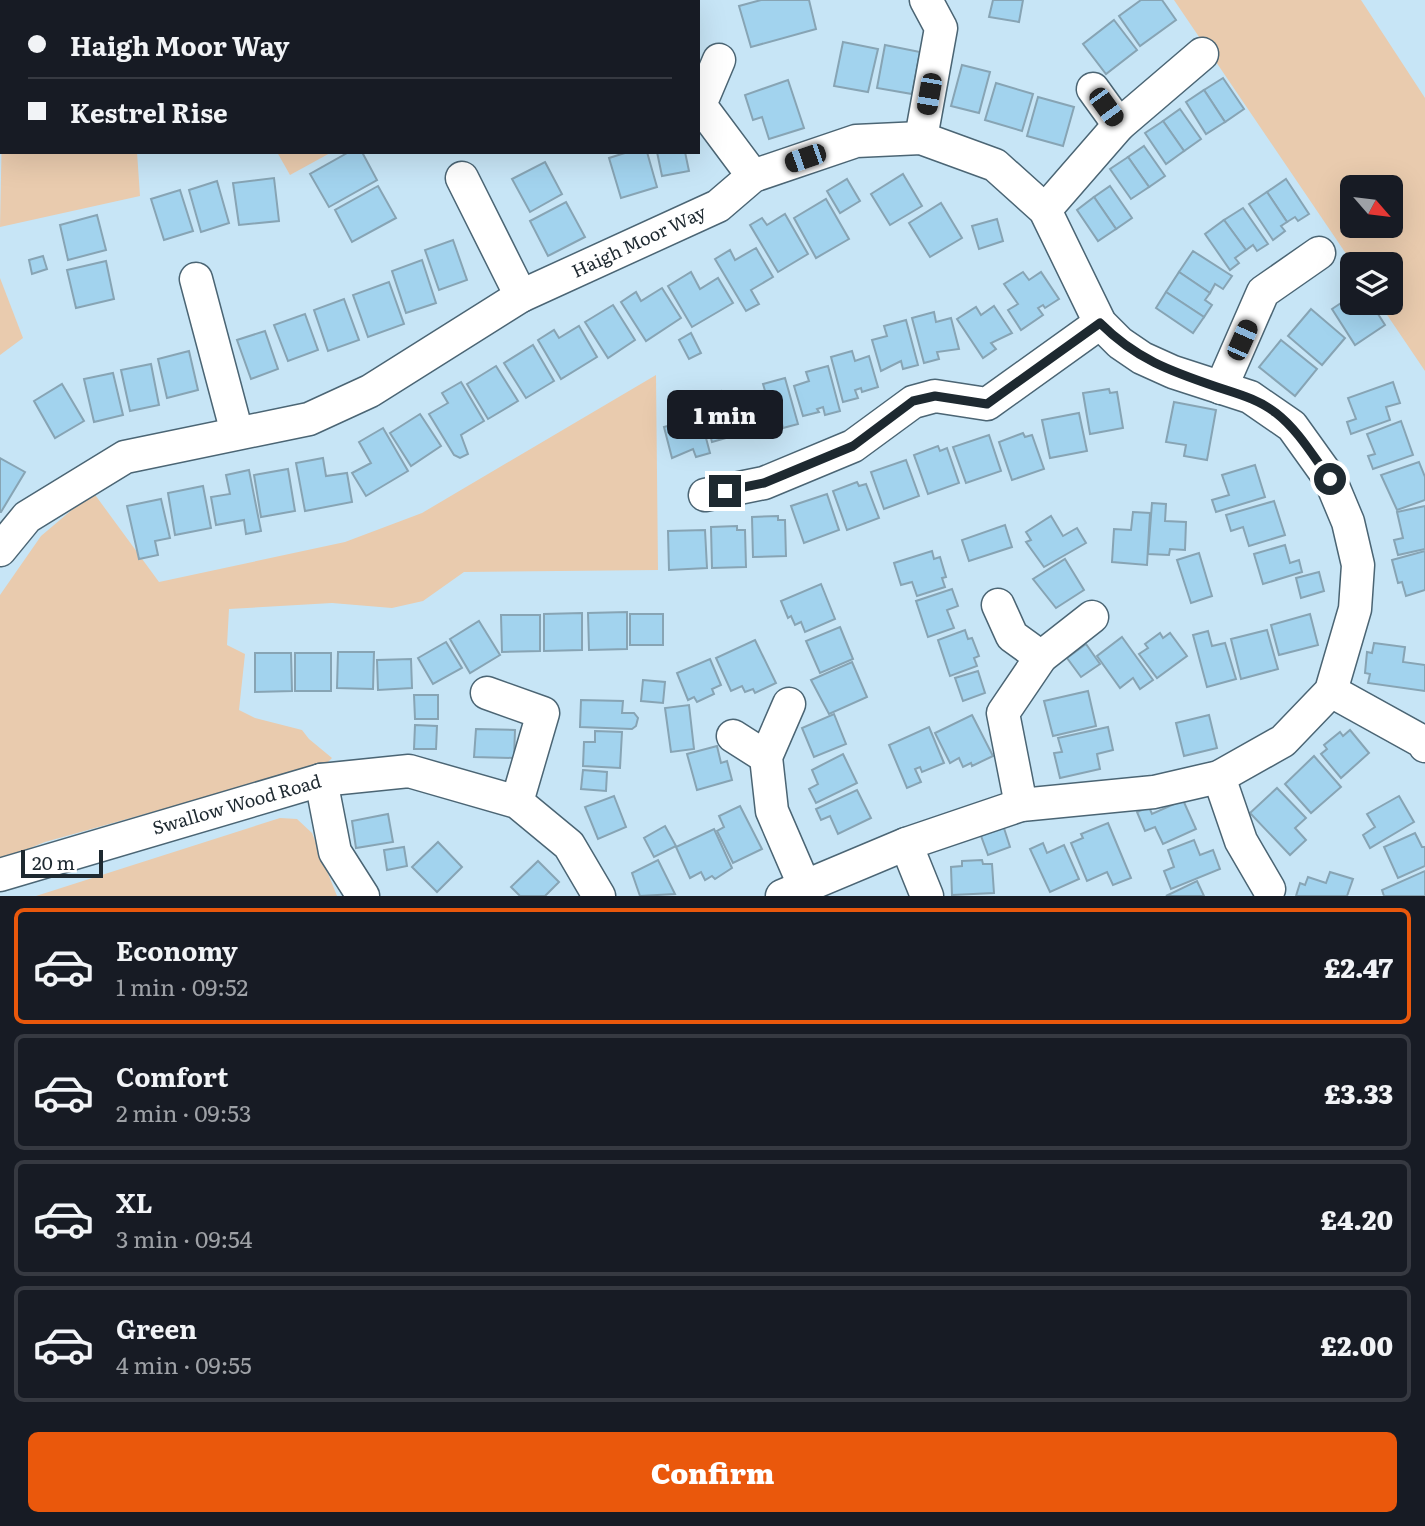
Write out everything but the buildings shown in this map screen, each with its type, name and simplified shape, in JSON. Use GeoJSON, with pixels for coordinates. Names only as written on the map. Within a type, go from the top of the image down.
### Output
{"type":"FeatureCollection","features":[{"type":"Feature","properties":{"kind":"street"},"geometry":{"type":"LineString","coordinates":[[921,138],[941,28],[926,0]]}},
{"type":"Feature","properties":{"kind":"street"},"geometry":{"type":"LineString","coordinates":[[1045,211],[1119,125],[1202,54]]}},
{"type":"Feature","properties":{"kind":"street"},"geometry":{"type":"LineString","coordinates":[[719,60],[700,105],[753,176]]}},
{"type":"Feature","properties":{"kind":"street"},"geometry":{"type":"LineString","coordinates":[[1093,89],[1119,125]]}},
{"type":"Feature","properties":{"kind":"street","name":"Haigh Moor Way"},"geometry":{"type":"LineString","coordinates":[[0,550],[27,517],[125,457],[309,419],[370,391],[521,296],[718,206],[753,176],[856,141],[921,138],[995,165],[1045,211],[1100,323],[1120,343],[1142,358],[1250,397],[1292,426],[1330,479],[1348,522],[1358,565],[1356,609],[1331,691],[1283,741],[1219,777],[1154,792],[1021,806],[906,844],[793,890],[772,811],[766,757],[789,704]]}},
{"type":"Feature","properties":{"kind":"street"},"geometry":{"type":"LineString","coordinates":[[462,177],[521,296]]}},
{"type":"Feature","properties":{"kind":"street"},"geometry":{"type":"LineString","coordinates":[[1221,388],[1263,292],[1319,253]]}},
{"type":"Feature","properties":{"kind":"street"},"geometry":{"type":"LineString","coordinates":[[196,279],[237,433]]}},
{"type":"Feature","properties":{"kind":"street"},"geometry":{"type":"LineString","coordinates":[[705,495],[764,483],[853,446],[913,401],[935,396],[987,404],[1100,323]]}},
{"type":"Feature","properties":{"kind":"street"},"geometry":{"type":"LineString","coordinates":[[998,605],[1012,636],[1041,657]]}},
{"type":"Feature","properties":{"kind":"street"},"geometry":{"type":"LineString","coordinates":[[1021,806],[1003,713],[1041,657],[1091,617]]}},
{"type":"Feature","properties":{"kind":"street"},"geometry":{"type":"LineString","coordinates":[[1331,691],[1424,743]]}},
{"type":"Feature","properties":{"kind":"street"},"geometry":{"type":"LineString","coordinates":[[487,693],[543,713],[517,802]]}},
{"type":"Feature","properties":{"kind":"street"},"geometry":{"type":"LineString","coordinates":[[733,736],[766,757]]}},
{"type":"Feature","properties":{"kind":"street","name":"Swallow Wood Road"},"geometry":{"type":"LineString","coordinates":[[0,875],[321,780],[409,771],[517,802],[569,845],[599,896]]}},
{"type":"Feature","properties":{"kind":"street"},"geometry":{"type":"LineString","coordinates":[[1219,777],[1241,841],[1269,889]]}},
{"type":"Feature","properties":{"kind":"street"},"geometry":{"type":"LineString","coordinates":[[321,780],[335,852],[363,896]]}},
{"type":"Feature","properties":{"kind":"street"},"geometry":{"type":"LineString","coordinates":[[906,844],[927,896]]}},
{"type":"Feature","properties":{"kind":"shaded area"},"geometry":{"type":"Polygon","coordinates":[[[1174,0],[1361,0],[1425,98],[1425,371],[1387,315],[1403,315],[1403,252],[1345,252],[1174,0]]]}},
{"type":"Feature","properties":{"kind":"shaded area"},"geometry":{"type":"Polygon","coordinates":[[[1,154],[137,154],[140,196],[0,227],[1,154]]]}},
{"type":"Feature","properties":{"kind":"shaded area"},"geometry":{"type":"Polygon","coordinates":[[[278,154],[328,154],[290,175],[278,154]]]}},
{"type":"Feature","properties":{"kind":"shaded area"},"geometry":{"type":"Polygon","coordinates":[[[0,278],[23,338],[0,355],[0,278]]]}},
{"type":"Feature","properties":{"kind":"shaded area"},"geometry":{"type":"Polygon","coordinates":[[[656,375],[658,570],[464,572],[423,601],[392,608],[332,603],[229,609],[227,645],[245,654],[239,710],[255,718],[302,730],[332,758],[327,763],[45,842],[0,860],[0,595],[41,536],[93,492],[159,582],[345,542],[422,513],[656,375]]]}},
{"type":"Feature","properties":{"kind":"shaded area"},"geometry":{"type":"Polygon","coordinates":[[[280,818],[297,819],[312,833],[337,896],[36,896],[280,818]]]}},
{"type":"Feature","properties":{"kind":"route"},"geometry":{"type":"LineString","coordinates":[[725,491],[764,483],[853,446],[913,401],[935,396],[987,404],[1100,323],[1120,343],[1142,358],[1173,372],[1250,397],[1274,411],[1292,426],[1330,479]]}}]}
